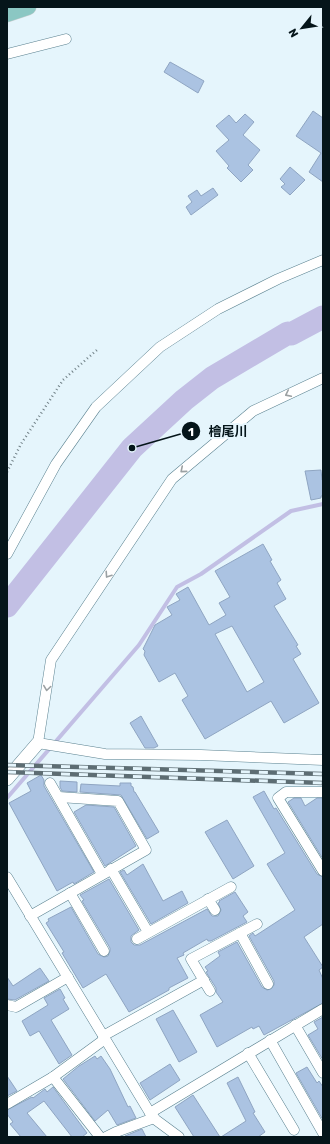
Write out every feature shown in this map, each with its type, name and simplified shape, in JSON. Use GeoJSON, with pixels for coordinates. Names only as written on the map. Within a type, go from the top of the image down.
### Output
{"type":"FeatureCollection","features":[{"type":"Feature","properties":{"kind":"main road"},"geometry":{"type":"LineString","coordinates":[[7,14],[28,7]]}},
{"type":"Feature","properties":{"kind":"street"},"geometry":{"type":"LineString","coordinates":[[7,54],[66,39]]}},
{"type":"Feature","properties":{"kind":"street"},"geometry":{"type":"LineString","coordinates":[[7,554],[56,464],[96,407],[160,347],[218,309],[278,279],[323,260]]}},
{"type":"Feature","properties":{"kind":"street"},"geometry":{"type":"LineString","coordinates":[[7,779],[38,743],[51,660],[172,479],[253,411],[323,378]]}},
{"type":"Feature","properties":{"kind":"street"},"geometry":{"type":"LineString","coordinates":[[38,743],[106,754],[201,755],[323,760]]}},
{"type":"Feature","properties":{"kind":"street"},"geometry":{"type":"LineString","coordinates":[[50,783],[107,872],[148,932]]}},
{"type":"Feature","properties":{"kind":"street"},"geometry":{"type":"LineString","coordinates":[[323,792],[286,792],[278,798],[323,871]]}},
{"type":"Feature","properties":{"kind":"street"},"geometry":{"type":"LineString","coordinates":[[30,916],[146,850],[118,801],[59,798]]}},
{"type":"Feature","properties":{"kind":"street"},"geometry":{"type":"LineString","coordinates":[[7,877],[152,1116],[178,1137]]}},
{"type":"Feature","properties":{"kind":"street"},"geometry":{"type":"LineString","coordinates":[[137,939],[231,887]]}},
{"type":"Feature","properties":{"kind":"street"},"geometry":{"type":"LineString","coordinates":[[70,893],[104,951]]}},
{"type":"Feature","properties":{"kind":"street"},"geometry":{"type":"LineString","coordinates":[[208,899],[215,910]]}},
{"type":"Feature","properties":{"kind":"street"},"geometry":{"type":"LineString","coordinates":[[210,991],[191,959],[257,924]]}},
{"type":"Feature","properties":{"kind":"street"},"geometry":{"type":"LineString","coordinates":[[240,933],[268,984]]}},
{"type":"Feature","properties":{"kind":"street"},"geometry":{"type":"LineString","coordinates":[[7,1005],[16,1007],[68,977]]}},
{"type":"Feature","properties":{"kind":"street"},"geometry":{"type":"LineString","coordinates":[[7,1104],[53,1077],[104,1037],[204,980]]}},
{"type":"Feature","properties":{"kind":"street"},"geometry":{"type":"LineString","coordinates":[[106,1137],[152,1116],[248,1053],[323,1009]]}},
{"type":"Feature","properties":{"kind":"street"},"geometry":{"type":"LineString","coordinates":[[295,1025],[323,1073]]}},
{"type":"Feature","properties":{"kind":"street"},"geometry":{"type":"LineString","coordinates":[[270,1040],[323,1133]]}},
{"type":"Feature","properties":{"kind":"street"},"geometry":{"type":"LineString","coordinates":[[248,1053],[294,1130]]}},
{"type":"Feature","properties":{"kind":"street"},"geometry":{"type":"LineString","coordinates":[[53,1077],[100,1137]]}},
{"type":"Feature","properties":{"kind":"path"},"geometry":{"type":"LineString","coordinates":[[7,472],[21,444],[63,380],[98,349]]}},
{"type":"Feature","properties":{"kind":"building"},"geometry":{"type":"Polygon","coordinates":[[[170,62],[204,81],[198,93],[164,72],[170,62]]]}},
{"type":"Feature","properties":{"kind":"building"},"geometry":{"type":"Polygon","coordinates":[[[313,111],[323,118],[323,182],[309,172],[321,153],[296,136],[313,111]]]}},
{"type":"Feature","properties":{"kind":"building"},"geometry":{"type":"Polygon","coordinates":[[[245,114],[254,122],[243,135],[260,150],[248,165],[253,170],[241,182],[227,168],[229,166],[216,151],[229,140],[216,126],[229,115],[236,123],[245,114]]]}},
{"type":"Feature","properties":{"kind":"building"},"geometry":{"type":"Polygon","coordinates":[[[290,167],[305,180],[290,195],[281,187],[285,184],[280,179],[290,167]]]}},
{"type":"Feature","properties":{"kind":"building"},"geometry":{"type":"Polygon","coordinates":[[[213,188],[218,195],[191,215],[186,207],[192,202],[188,196],[197,190],[201,196],[213,188]]]}},
{"type":"Feature","properties":{"kind":"building"},"geometry":{"type":"Polygon","coordinates":[[[321,470],[323,480],[323,496],[321,496],[321,498],[311,500],[305,471],[321,470]]]}},
{"type":"Feature","properties":{"kind":"building"},"geometry":{"type":"Polygon","coordinates":[[[263,544],[272,560],[270,561],[281,580],[277,583],[286,599],[274,606],[298,645],[296,646],[301,654],[293,659],[319,703],[284,723],[271,701],[205,739],[182,700],[188,696],[175,673],[159,682],[144,655],[145,651],[143,649],[155,625],[172,615],[167,607],[180,600],[176,594],[188,587],[209,625],[226,615],[219,603],[230,597],[215,571],[263,544]],[[232,626],[215,634],[247,692],[264,682],[232,626]]]}},
{"type":"Feature","properties":{"kind":"building"},"geometry":{"type":"Polygon","coordinates":[[[141,716],[158,746],[154,748],[145,748],[130,723],[141,716]]]}},
{"type":"Feature","properties":{"kind":"building"},"geometry":{"type":"Polygon","coordinates":[[[41,775],[44,780],[44,786],[94,872],[74,884],[73,882],[57,891],[9,803],[31,791],[27,783],[41,775]]]}},
{"type":"Feature","properties":{"kind":"building"},"geometry":{"type":"Polygon","coordinates":[[[60,781],[77,782],[77,792],[62,791],[60,781]]]}},
{"type":"Feature","properties":{"kind":"building"},"geometry":{"type":"Polygon","coordinates":[[[120,783],[131,783],[134,792],[159,832],[147,839],[121,795],[80,792],[81,784],[120,786],[120,783]]]}},
{"type":"Feature","properties":{"kind":"building"},"geometry":{"type":"Polygon","coordinates":[[[264,791],[274,809],[276,808],[317,874],[323,877],[323,924],[304,937],[323,967],[319,970],[323,979],[323,1003],[264,1035],[259,1026],[253,1029],[252,1027],[217,1047],[200,1015],[223,1002],[216,992],[216,988],[206,972],[208,971],[205,967],[220,956],[218,952],[237,942],[262,987],[267,990],[271,989],[274,985],[274,981],[249,936],[253,933],[255,936],[295,910],[267,864],[285,853],[253,797],[264,791]]]}},
{"type":"Feature","properties":{"kind":"building"},"geometry":{"type":"Polygon","coordinates":[[[294,798],[301,798],[305,806],[317,798],[323,798],[323,859],[288,802],[294,798]]]}},
{"type":"Feature","properties":{"kind":"building"},"geometry":{"type":"Polygon","coordinates":[[[86,805],[114,807],[136,846],[105,866],[74,812],[86,805]]]}},
{"type":"Feature","properties":{"kind":"building"},"geometry":{"type":"Polygon","coordinates":[[[227,820],[254,866],[233,879],[205,832],[227,820]]]}},
{"type":"Feature","properties":{"kind":"building"},"geometry":{"type":"Polygon","coordinates":[[[143,864],[163,901],[182,891],[188,903],[151,924],[120,872],[124,870],[127,875],[143,864]]]}},
{"type":"Feature","properties":{"kind":"building"},"geometry":{"type":"Polygon","coordinates":[[[109,879],[139,930],[131,936],[131,942],[134,945],[140,945],[207,909],[212,916],[218,916],[221,910],[218,903],[220,902],[219,901],[235,892],[248,912],[243,916],[247,922],[211,941],[208,941],[207,939],[183,953],[184,955],[177,958],[188,978],[129,1012],[106,974],[83,988],[62,953],[64,952],[46,923],[49,921],[48,919],[71,907],[98,954],[104,957],[108,956],[110,948],[82,901],[84,900],[80,895],[109,879]]]}},
{"type":"Feature","properties":{"kind":"building"},"geometry":{"type":"Polygon","coordinates":[[[40,968],[49,981],[15,1000],[7,999],[7,977],[13,986],[40,968]]]}},
{"type":"Feature","properties":{"kind":"building"},"geometry":{"type":"Polygon","coordinates":[[[60,989],[65,998],[63,999],[69,1009],[51,1020],[72,1055],[59,1064],[39,1031],[30,1036],[22,1021],[48,1005],[44,998],[60,989]]]}},
{"type":"Feature","properties":{"kind":"building"},"geometry":{"type":"Polygon","coordinates":[[[173,1010],[197,1052],[179,1062],[156,1019],[173,1010]]]}},
{"type":"Feature","properties":{"kind":"building"},"geometry":{"type":"Polygon","coordinates":[[[323,1017],[323,1060],[308,1035],[318,1029],[314,1022],[323,1017]]]}},
{"type":"Feature","properties":{"kind":"building"},"geometry":{"type":"Polygon","coordinates":[[[95,1056],[97,1059],[101,1056],[110,1069],[128,1107],[130,1106],[136,1118],[117,1125],[108,1110],[95,1121],[63,1079],[79,1066],[95,1056]]]}},
{"type":"Feature","properties":{"kind":"building"},"geometry":{"type":"Polygon","coordinates":[[[170,1064],[180,1080],[150,1100],[140,1083],[170,1064]]]}},
{"type":"Feature","properties":{"kind":"building"},"geometry":{"type":"Polygon","coordinates":[[[307,1067],[317,1083],[319,1081],[323,1087],[323,1120],[296,1073],[307,1067]]]}},
{"type":"Feature","properties":{"kind":"building"},"geometry":{"type":"Polygon","coordinates":[[[7,1076],[17,1091],[7,1096],[7,1076]]]}},
{"type":"Feature","properties":{"kind":"building"},"geometry":{"type":"Polygon","coordinates":[[[238,1077],[255,1112],[253,1113],[265,1132],[258,1137],[221,1137],[246,1121],[227,1083],[238,1077]]]}},
{"type":"Feature","properties":{"kind":"building"},"geometry":{"type":"Polygon","coordinates":[[[53,1087],[87,1133],[82,1137],[72,1137],[44,1101],[27,1113],[47,1137],[21,1137],[10,1124],[13,1122],[7,1114],[7,1110],[32,1097],[33,1098],[45,1089],[47,1092],[53,1087]]]}},
{"type":"Feature","properties":{"kind":"building"},"geometry":{"type":"Polygon","coordinates":[[[193,1095],[220,1137],[194,1137],[175,1107],[193,1095]]]}},
{"type":"Feature","properties":{"kind":"building"},"geometry":{"type":"Polygon","coordinates":[[[142,1129],[146,1137],[125,1136],[142,1129]]]}},
{"type":"Feature","properties":{"kind":"waterway"},"geometry":{"type":"LineString","coordinates":[[7,606],[132,448],[184,400],[212,378],[288,333],[291,334],[323,317]]}},
{"type":"Feature","properties":{"kind":"waterway"},"geometry":{"type":"LineString","coordinates":[[7,798],[139,645],[177,587],[201,574],[291,511],[323,504]]}},
{"type":"Feature","properties":{"kind":"railway"},"geometry":{"type":"LineString","coordinates":[[7,765],[323,774]]}},
{"type":"Feature","properties":{"kind":"railway"},"geometry":{"type":"LineString","coordinates":[[7,772],[323,783]]}},
{"type":"Feature","properties":{"kind":"place","name":"檜尾川"},"geometry":{"type":"Point","coordinates":[132,448]}}]}
